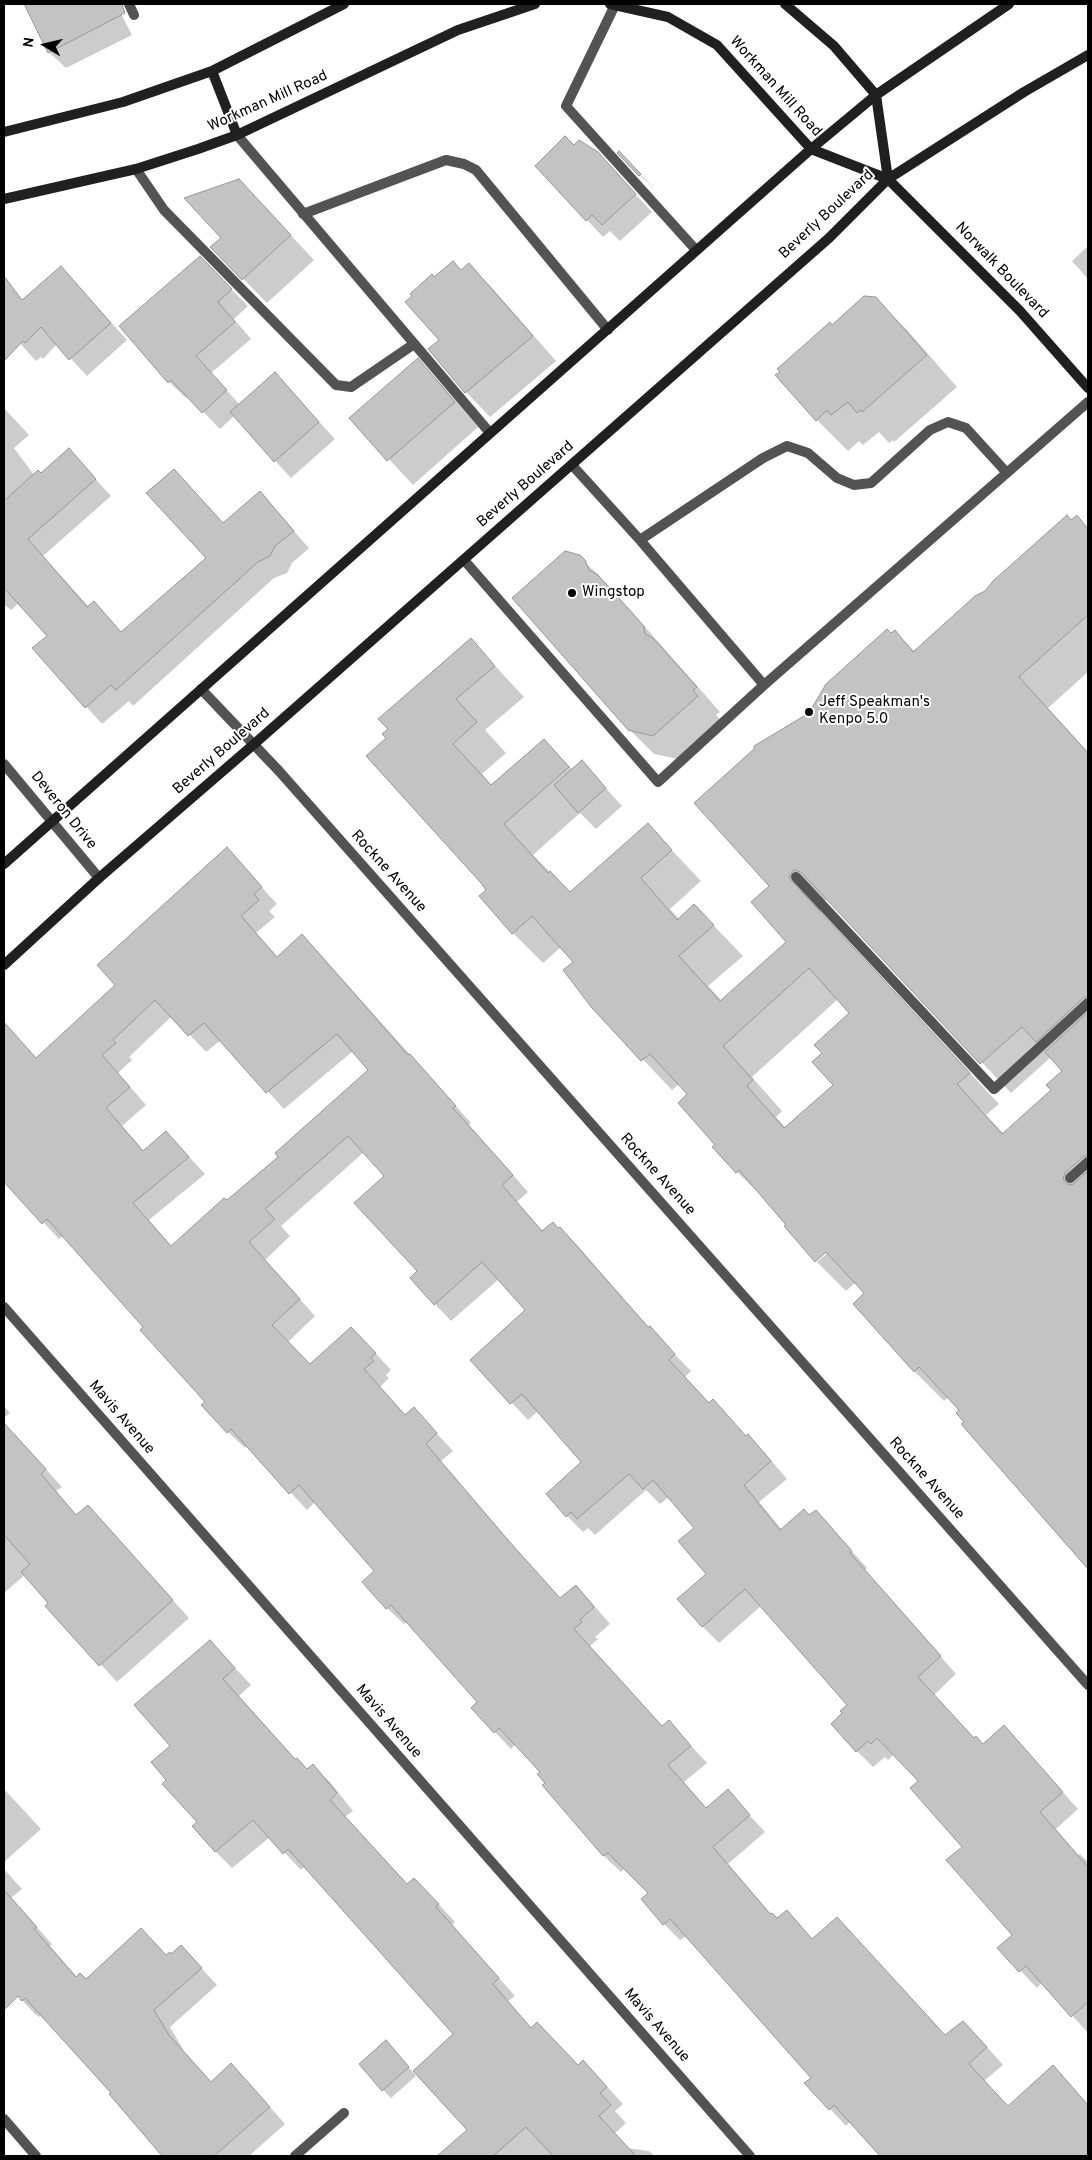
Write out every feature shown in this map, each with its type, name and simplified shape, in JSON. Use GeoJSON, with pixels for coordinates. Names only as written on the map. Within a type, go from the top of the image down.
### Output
{"type":"FeatureCollection","features":[{"type":"Feature","properties":{"kind":"main road"},"geometry":{"type":"LineString","coordinates":[[4,132],[123,102],[212,71],[344,4]]}},
{"type":"Feature","properties":{"kind":"main road","name":"Workman Mill Road"},"geometry":{"type":"LineString","coordinates":[[4,199],[136,169],[237,134],[458,30],[535,4]]}},
{"type":"Feature","properties":{"kind":"main road","name":"Workman Mill Road"},"geometry":{"type":"LineString","coordinates":[[613,4],[668,17],[717,44],[811,149],[888,178]]}},
{"type":"Feature","properties":{"kind":"main road"},"geometry":{"type":"LineString","coordinates":[[788,4],[834,46],[876,96],[888,178]]}},
{"type":"Feature","properties":{"kind":"main road"},"geometry":{"type":"LineString","coordinates":[[4,864],[811,149],[876,96],[1009,4]]}},
{"type":"Feature","properties":{"kind":"main road","name":"Beverly Boulevard"},"geometry":{"type":"LineString","coordinates":[[4,965],[99,878],[253,745],[829,238],[888,178],[1024,92],[1088,55]]}},
{"type":"Feature","properties":{"kind":"main road"},"geometry":{"type":"LineString","coordinates":[[212,71],[237,134]]}},
{"type":"Feature","properties":{"kind":"main road","name":"Norwalk Boulevard"},"geometry":{"type":"LineString","coordinates":[[888,178],[1020,311],[1088,388]]}},
{"type":"Feature","properties":{"kind":"street"},"geometry":{"type":"LineString","coordinates":[[129,4],[134,15]]}},
{"type":"Feature","properties":{"kind":"street"},"geometry":{"type":"LineString","coordinates":[[613,4],[566,106],[696,250]]}},
{"type":"Feature","properties":{"kind":"street"},"geometry":{"type":"LineString","coordinates":[[237,134],[490,433]]}},
{"type":"Feature","properties":{"kind":"street"},"geometry":{"type":"LineString","coordinates":[[303,214],[446,160],[464,164],[476,170],[608,330]]}},
{"type":"Feature","properties":{"kind":"street"},"geometry":{"type":"LineString","coordinates":[[136,169],[164,210],[336,385],[351,387],[414,344]]}},
{"type":"Feature","properties":{"kind":"street"},"geometry":{"type":"LineString","coordinates":[[464,560],[658,782],[764,685],[1088,402]]}},
{"type":"Feature","properties":{"kind":"street"},"geometry":{"type":"LineString","coordinates":[[640,540],[763,458],[787,446],[808,453],[837,478],[854,485],[871,483],[930,430],[948,422],[966,428],[1007,473]]}},
{"type":"Feature","properties":{"kind":"street"},"geometry":{"type":"LineString","coordinates":[[572,465],[640,540],[764,685]]}},
{"type":"Feature","properties":{"kind":"street","name":"Rockne Avenue"},"geometry":{"type":"LineString","coordinates":[[200,689],[279,771],[1088,1685]]}},
{"type":"Feature","properties":{"kind":"street","name":"Deveron Drive"},"geometry":{"type":"LineString","coordinates":[[4,764],[99,878]]}},
{"type":"Feature","properties":{"kind":"street"},"geometry":{"type":"LineString","coordinates":[[796,877],[994,1089],[1088,1003]]}},
{"type":"Feature","properties":{"kind":"street"},"geometry":{"type":"LineString","coordinates":[[1070,1178],[1088,1162]]}},
{"type":"Feature","properties":{"kind":"street","name":"Mavis Avenue"},"geometry":{"type":"LineString","coordinates":[[4,1307],[750,2156]]}},
{"type":"Feature","properties":{"kind":"street"},"geometry":{"type":"LineString","coordinates":[[295,2156],[344,2113]]}},
{"type":"Feature","properties":{"kind":"street"},"geometry":{"type":"LineString","coordinates":[[4,2120],[36,2156]]}},
{"type":"Feature","properties":{"kind":"building"},"geometry":{"type":"Polygon","coordinates":[[[24,4],[122,4],[125,13],[48,53],[24,4]]]}},
{"type":"Feature","properties":{"kind":"building"},"geometry":{"type":"Polygon","coordinates":[[[565,136],[574,145],[579,140],[598,152],[636,194],[602,225],[592,215],[586,221],[535,166],[565,136]]]}},
{"type":"Feature","properties":{"kind":"building"},"geometry":{"type":"Polygon","coordinates":[[[619,151],[641,174],[639,176],[617,153],[619,151]]]}},
{"type":"Feature","properties":{"kind":"building"},"geometry":{"type":"Polygon","coordinates":[[[239,179],[291,235],[242,280],[210,247],[221,238],[184,198],[239,179]]]}},
{"type":"Feature","properties":{"kind":"building"},"geometry":{"type":"Polygon","coordinates":[[[200,256],[232,289],[218,302],[235,322],[196,356],[227,390],[202,413],[171,380],[168,383],[119,326],[200,256]]]}},
{"type":"Feature","properties":{"kind":"building"},"geometry":{"type":"Polygon","coordinates":[[[453,261],[461,270],[469,263],[533,336],[465,393],[428,349],[439,340],[405,302],[412,296],[410,294],[432,274],[434,277],[453,261]]]}},
{"type":"Feature","properties":{"kind":"building"},"geometry":{"type":"Polygon","coordinates":[[[61,266],[111,323],[69,360],[41,327],[25,343],[23,341],[4,361],[4,276],[22,300],[61,266]]]}},
{"type":"Feature","properties":{"kind":"building"},"geometry":{"type":"Polygon","coordinates":[[[864,296],[876,297],[927,355],[862,412],[861,410],[857,413],[848,402],[831,415],[827,410],[816,421],[775,375],[780,372],[777,369],[830,322],[832,325],[864,296]]]}},
{"type":"Feature","properties":{"kind":"building"},"geometry":{"type":"Polygon","coordinates":[[[418,358],[455,402],[387,461],[349,418],[418,358]]]}},
{"type":"Feature","properties":{"kind":"building"},"geometry":{"type":"Polygon","coordinates":[[[275,372],[319,422],[274,462],[230,412],[275,372]]]}},
{"type":"Feature","properties":{"kind":"building"},"geometry":{"type":"Polygon","coordinates":[[[69,448],[96,479],[28,539],[87,607],[94,601],[121,632],[206,558],[146,493],[174,469],[223,523],[260,491],[294,531],[275,546],[270,556],[258,562],[116,690],[111,685],[85,708],[32,648],[47,636],[4,588],[4,501],[38,470],[41,473],[69,448]]]}},
{"type":"Feature","properties":{"kind":"building"},"geometry":{"type":"Polygon","coordinates":[[[1067,515],[1071,520],[1077,515],[1088,529],[1088,615],[1019,677],[1088,753],[1088,996],[1083,998],[1036,1042],[1022,1027],[980,1064],[801,872],[794,870],[789,878],[970,1073],[957,1084],[1002,1134],[1051,1090],[1046,1085],[1062,1071],[1045,1052],[1088,1012],[1088,1155],[1083,1157],[1065,1173],[1063,1179],[1067,1184],[1072,1185],[1088,1171],[1088,1569],[961,1424],[964,1422],[956,1413],[959,1410],[919,1367],[914,1372],[853,1304],[864,1293],[826,1252],[815,1262],[739,1170],[736,1173],[712,1147],[715,1145],[678,1103],[687,1094],[650,1054],[641,1061],[592,1008],[563,970],[573,962],[532,916],[512,934],[479,896],[486,890],[481,883],[366,756],[386,738],[382,734],[388,729],[378,719],[471,638],[495,666],[456,699],[477,722],[453,744],[491,785],[544,739],[569,767],[504,824],[548,873],[550,871],[570,892],[648,823],[672,850],[641,878],[677,920],[694,904],[714,925],[679,956],[720,1001],[786,942],[751,902],[769,886],[694,803],[754,749],[754,746],[809,713],[826,684],[887,629],[891,633],[895,630],[913,652],[975,596],[985,591],[993,581],[1067,515]],[[809,968],[723,1046],[753,1080],[747,1086],[784,1128],[833,1085],[812,1062],[822,1053],[814,1045],[849,1013],[809,968]]]}},
{"type":"Feature","properties":{"kind":"building"},"geometry":{"type":"Polygon","coordinates":[[[565,551],[580,555],[585,560],[589,570],[597,574],[644,626],[645,634],[653,638],[697,687],[693,690],[698,696],[653,736],[628,730],[512,598],[565,551]]]}},
{"type":"Feature","properties":{"kind":"building"},"geometry":{"type":"Polygon","coordinates":[[[582,760],[606,788],[578,813],[554,785],[582,760]]]}},
{"type":"Feature","properties":{"kind":"building"},"geometry":{"type":"Polygon","coordinates":[[[227,847],[262,887],[254,894],[259,900],[241,916],[277,957],[302,934],[408,1055],[410,1054],[456,1106],[453,1108],[513,1175],[502,1185],[542,1231],[553,1222],[558,1228],[560,1227],[648,1327],[650,1326],[675,1354],[669,1360],[709,1403],[713,1399],[746,1436],[748,1434],[771,1461],[744,1485],[780,1530],[804,1509],[809,1515],[816,1510],[852,1551],[850,1553],[941,1656],[918,1677],[974,1738],[976,1736],[983,1744],[1004,1725],[1063,1792],[1040,1812],[1088,1867],[1088,2002],[1071,2017],[1026,1966],[1019,1972],[997,1948],[1012,1935],[946,1860],[962,1847],[910,1788],[918,1781],[877,1738],[871,1744],[868,1741],[856,1752],[831,1724],[847,1705],[745,1589],[702,1627],[677,1599],[706,1574],[678,1541],[694,1528],[653,1480],[643,1489],[629,1474],[577,1519],[571,1512],[566,1517],[546,1494],[581,1462],[522,1394],[510,1404],[470,1360],[525,1310],[482,1262],[434,1305],[410,1278],[417,1271],[354,1203],[384,1176],[348,1136],[265,1209],[275,1219],[249,1242],[300,1299],[272,1325],[310,1364],[351,1327],[376,1353],[371,1358],[374,1361],[364,1369],[405,1415],[414,1407],[437,1433],[426,1444],[507,1539],[560,1598],[576,1585],[594,1607],[580,1620],[582,1622],[574,1629],[662,1726],[669,1720],[691,1746],[668,1765],[706,1808],[728,1789],[750,1815],[713,1847],[770,1914],[772,1913],[777,1918],[787,1910],[812,1939],[837,1917],[945,2035],[963,2021],[987,2047],[969,2064],[1008,2106],[1053,2065],[1088,2105],[1088,2156],[880,2156],[834,2105],[829,2110],[804,2083],[811,2078],[670,1919],[663,1925],[641,1899],[648,1893],[608,1853],[603,1856],[542,1785],[545,1783],[537,1774],[540,1772],[499,1728],[494,1733],[471,1708],[477,1702],[391,1605],[386,1609],[362,1582],[374,1571],[299,1485],[289,1494],[231,1429],[227,1433],[201,1405],[205,1402],[140,1330],[143,1327],[47,1219],[42,1224],[4,1182],[4,1022],[36,1058],[115,985],[97,965],[227,847]],[[155,1000],[113,1040],[116,1043],[102,1055],[130,1087],[106,1108],[143,1151],[166,1131],[189,1157],[133,1203],[171,1246],[224,1198],[227,1200],[278,1157],[275,1153],[368,1070],[337,1034],[266,1093],[204,1023],[188,1036],[155,1000]]]}},
{"type":"Feature","properties":{"kind":"building"},"geometry":{"type":"Polygon","coordinates":[[[4,1423],[46,1469],[41,1474],[76,1515],[88,1505],[173,1600],[99,1666],[45,1606],[48,1603],[21,1572],[30,1564],[4,1535],[4,1423]]]}},
{"type":"Feature","properties":{"kind":"building"},"geometry":{"type":"Polygon","coordinates":[[[210,1640],[235,1668],[223,1679],[295,1759],[297,1758],[307,1769],[313,1764],[337,1793],[330,1800],[407,1884],[414,1878],[439,1904],[436,1907],[499,1978],[493,1984],[531,2028],[537,2022],[578,2065],[583,2060],[607,2087],[600,2093],[611,2105],[599,2116],[636,2156],[553,2156],[526,2127],[493,2156],[437,2156],[467,2130],[413,2071],[453,2034],[288,1849],[283,1854],[253,1820],[215,1852],[192,1826],[197,1822],[162,1784],[166,1780],[151,1762],[170,1746],[134,1705],[210,1640]]]}},
{"type":"Feature","properties":{"kind":"building"},"geometry":{"type":"Polygon","coordinates":[[[4,1890],[37,1927],[34,1929],[76,1977],[80,1973],[86,1979],[141,1928],[166,1955],[170,1952],[171,1954],[181,1945],[202,1968],[154,2010],[169,2035],[211,2082],[231,2063],[270,2107],[214,2156],[162,2156],[109,2094],[111,2093],[25,1998],[22,2001],[18,1996],[4,2010],[4,1890]]]}},
{"type":"Feature","properties":{"kind":"building"},"geometry":{"type":"Polygon","coordinates":[[[386,2040],[409,2067],[382,2091],[359,2064],[386,2040]]]}},
{"type":"Feature","properties":{"kind":"place","name":"Wingstop"},"geometry":{"type":"Point","coordinates":[572,593]}},
{"type":"Feature","properties":{"kind":"place","name":"Jeff Speakman's Kenpo 5.0"},"geometry":{"type":"Point","coordinates":[809,712]}}]}
